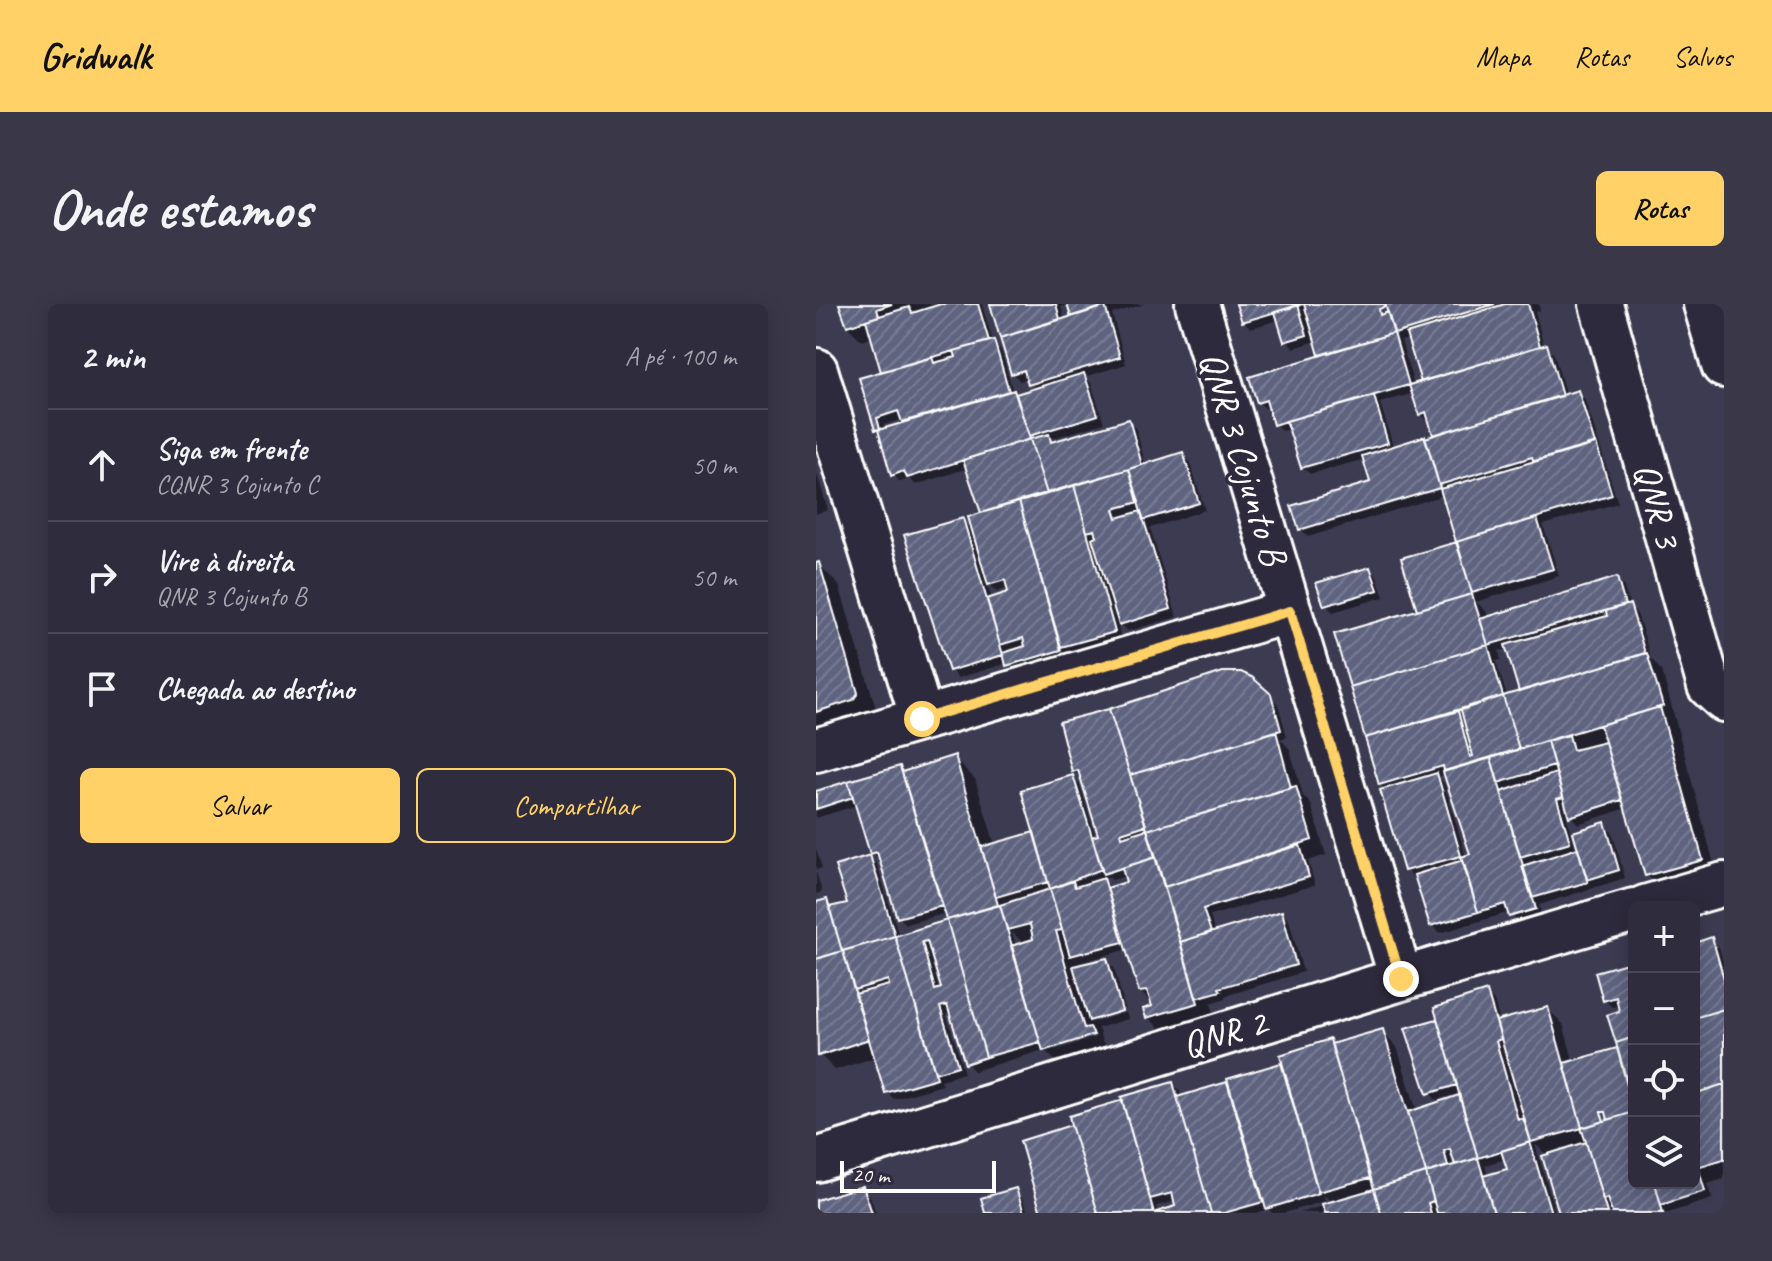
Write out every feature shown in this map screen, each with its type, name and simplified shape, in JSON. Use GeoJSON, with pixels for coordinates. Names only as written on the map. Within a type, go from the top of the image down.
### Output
{"type":"FeatureCollection","features":[{"type":"Feature","properties":{"kind":"main road"},"geometry":{"type":"LineString","coordinates":[[1706,304],[1724,365]]}},
{"type":"Feature","properties":{"kind":"street","name":"QNR 3 Cojunto B"},"geometry":{"type":"LineString","coordinates":[[1197,304],[1401,979]]}},
{"type":"Feature","properties":{"kind":"street","name":"QNR 3"},"geometry":{"type":"LineString","coordinates":[[1601,304],[1709,686],[1724,700]]}},
{"type":"Feature","properties":{"kind":"street"},"geometry":{"type":"LineString","coordinates":[[816,370],[922,719]]}},
{"type":"Feature","properties":{"kind":"street"},"geometry":{"type":"LineString","coordinates":[[816,750],[1290,611]]}},
{"type":"Feature","properties":{"kind":"street"},"geometry":{"type":"LineString","coordinates":[[1666,901],[1724,884]]}},
{"type":"Feature","properties":{"kind":"street","name":"QNR 2"},"geometry":{"type":"LineString","coordinates":[[816,1160],[1628,912]]}},
{"type":"Feature","properties":{"kind":"building"},"geometry":{"type":"Polygon","coordinates":[[[839,304],[892,304],[877,309],[879,316],[847,326],[839,304]]]}},
{"type":"Feature","properties":{"kind":"building"},"geometry":{"type":"Polygon","coordinates":[[[941,304],[978,304],[989,341],[881,372],[866,320],[909,307],[912,313],[941,304]]]}},
{"type":"Feature","properties":{"kind":"building"},"geometry":{"type":"Polygon","coordinates":[[[990,304],[1056,304],[1060,319],[1000,338],[990,304]]]}},
{"type":"Feature","properties":{"kind":"building"},"geometry":{"type":"Polygon","coordinates":[[[1067,304],[1113,304],[1071,317],[1067,304]]]}},
{"type":"Feature","properties":{"kind":"building"},"geometry":{"type":"Polygon","coordinates":[[[1236,304],[1303,304],[1242,322],[1236,304]]]}},
{"type":"Feature","properties":{"kind":"building"},"geometry":{"type":"Polygon","coordinates":[[[1304,304],[1385,304],[1379,309],[1380,315],[1388,312],[1394,333],[1319,355],[1304,304]]]}},
{"type":"Feature","properties":{"kind":"building"},"geometry":{"type":"Polygon","coordinates":[[[1385,304],[1495,304],[1394,334],[1385,304]]]}},
{"type":"Feature","properties":{"kind":"building"},"geometry":{"type":"Polygon","coordinates":[[[1505,304],[1528,304],[1540,346],[1421,382],[1406,334],[1505,304]]]}},
{"type":"Feature","properties":{"kind":"building"},"geometry":{"type":"Polygon","coordinates":[[[1298,305],[1307,335],[1284,342],[1275,312],[1298,305]]]}},
{"type":"Feature","properties":{"kind":"building"},"geometry":{"type":"Polygon","coordinates":[[[1105,306],[1120,357],[1028,385],[1024,370],[1011,374],[1000,338],[1105,306]]]}},
{"type":"Feature","properties":{"kind":"building"},"geometry":{"type":"Polygon","coordinates":[[[1394,333],[1409,385],[1273,425],[1266,400],[1257,403],[1249,377],[1394,333]]]}},
{"type":"Feature","properties":{"kind":"building"},"geometry":{"type":"Polygon","coordinates":[[[994,340],[1009,391],[902,422],[898,411],[877,418],[880,429],[875,430],[859,378],[932,357],[934,363],[956,357],[954,351],[994,340]]]}},
{"type":"Feature","properties":{"kind":"building"},"geometry":{"type":"Polygon","coordinates":[[[1547,344],[1562,396],[1433,435],[1426,412],[1419,415],[1409,385],[1547,344]]]}},
{"type":"Feature","properties":{"kind":"building"},"geometry":{"type":"Polygon","coordinates":[[[1084,373],[1098,415],[1029,436],[1016,394],[1084,373]]]}},
{"type":"Feature","properties":{"kind":"building"},"geometry":{"type":"Polygon","coordinates":[[[1014,390],[1030,439],[907,478],[904,471],[891,476],[878,430],[1014,390]]]}},
{"type":"Feature","properties":{"kind":"building"},"geometry":{"type":"Polygon","coordinates":[[[1578,390],[1595,444],[1534,462],[1532,457],[1439,485],[1425,438],[1578,390]]]}},
{"type":"Feature","properties":{"kind":"building"},"geometry":{"type":"Polygon","coordinates":[[[1374,396],[1388,443],[1301,468],[1286,421],[1374,396]]]}},
{"type":"Feature","properties":{"kind":"building"},"geometry":{"type":"Polygon","coordinates":[[[1129,419],[1142,465],[1047,494],[1030,439],[1049,434],[1051,442],[1129,419]]]}},
{"type":"Feature","properties":{"kind":"building"},"geometry":{"type":"Polygon","coordinates":[[[1425,436],[1440,488],[1299,530],[1291,506],[1370,482],[1362,456],[1425,436]]]}},
{"type":"Feature","properties":{"kind":"building"},"geometry":{"type":"Polygon","coordinates":[[[1030,439],[1047,494],[981,513],[963,460],[1030,439]]]}},
{"type":"Feature","properties":{"kind":"building"},"geometry":{"type":"Polygon","coordinates":[[[1596,443],[1612,495],[1456,542],[1440,489],[1596,443]]]}},
{"type":"Feature","properties":{"kind":"building"},"geometry":{"type":"Polygon","coordinates":[[[1183,452],[1199,503],[1143,520],[1129,469],[1183,452]]]}},
{"type":"Feature","properties":{"kind":"building"},"geometry":{"type":"Polygon","coordinates":[[[1129,469],[1139,502],[1114,509],[1117,518],[1141,511],[1171,609],[1119,625],[1092,538],[1096,536],[1094,530],[1087,532],[1074,485],[1129,469]]]}},
{"type":"Feature","properties":{"kind":"building"},"geometry":{"type":"Polygon","coordinates":[[[1074,485],[1115,632],[1061,647],[1019,501],[1074,485]]]}},
{"type":"Feature","properties":{"kind":"building"},"geometry":{"type":"Polygon","coordinates":[[[1019,501],[1061,650],[1006,666],[1003,653],[1025,646],[1023,638],[1000,645],[987,599],[1008,592],[1005,580],[988,585],[968,517],[1019,501]]]}},
{"type":"Feature","properties":{"kind":"building"},"geometry":{"type":"Polygon","coordinates":[[[963,518],[1003,655],[949,671],[904,535],[963,518]]]}},
{"type":"Feature","properties":{"kind":"building"},"geometry":{"type":"Polygon","coordinates":[[[1537,518],[1553,569],[1472,593],[1456,542],[1537,518]]]}},
{"type":"Feature","properties":{"kind":"building"},"geometry":{"type":"Polygon","coordinates":[[[1457,542],[1472,594],[1417,610],[1401,558],[1457,542]]]}},
{"type":"Feature","properties":{"kind":"building"},"geometry":{"type":"Polygon","coordinates":[[[819,562],[858,693],[853,700],[816,712],[816,563],[819,562]]]}},
{"type":"Feature","properties":{"kind":"building"},"geometry":{"type":"Polygon","coordinates":[[[1370,567],[1378,590],[1324,606],[1316,583],[1370,567]]]}},
{"type":"Feature","properties":{"kind":"building"},"geometry":{"type":"Polygon","coordinates":[[[1617,577],[1625,605],[1488,645],[1480,619],[1617,577]]]}},
{"type":"Feature","properties":{"kind":"building"},"geometry":{"type":"Polygon","coordinates":[[[1472,594],[1488,645],[1350,687],[1334,634],[1472,594]]]}},
{"type":"Feature","properties":{"kind":"building"},"geometry":{"type":"Polygon","coordinates":[[[1630,604],[1645,653],[1519,692],[1505,645],[1607,616],[1606,611],[1630,604]]]}},
{"type":"Feature","properties":{"kind":"building"},"geometry":{"type":"Polygon","coordinates":[[[1488,645],[1503,696],[1365,738],[1350,687],[1488,645]]]}},
{"type":"Feature","properties":{"kind":"building"},"geometry":{"type":"Polygon","coordinates":[[[1647,653],[1663,706],[1519,749],[1503,696],[1647,653]]]}},
{"type":"Feature","properties":{"kind":"building"},"geometry":{"type":"Polygon","coordinates":[[[1223,672],[1241,672],[1252,677],[1271,694],[1281,730],[1130,775],[1109,709],[1223,672]]]}},
{"type":"Feature","properties":{"kind":"building"},"geometry":{"type":"Polygon","coordinates":[[[1503,696],[1519,749],[1444,771],[1443,766],[1379,785],[1365,738],[1458,711],[1470,757],[1473,756],[1461,710],[1503,696]]]}},
{"type":"Feature","properties":{"kind":"building"},"geometry":{"type":"Polygon","coordinates":[[[1660,707],[1703,860],[1645,876],[1600,725],[1660,707]]]}},
{"type":"Feature","properties":{"kind":"building"},"geometry":{"type":"Polygon","coordinates":[[[1109,709],[1146,825],[1121,833],[1122,837],[1147,829],[1156,857],[1103,874],[1092,837],[1098,835],[1078,770],[1072,772],[1059,722],[1109,709]]]}},
{"type":"Feature","properties":{"kind":"building"},"geometry":{"type":"Polygon","coordinates":[[[1276,731],[1291,788],[1147,830],[1130,775],[1276,731]]]}},
{"type":"Feature","properties":{"kind":"building"},"geometry":{"type":"Polygon","coordinates":[[[1569,735],[1573,750],[1605,742],[1622,800],[1569,817],[1547,741],[1569,735]]]}},
{"type":"Feature","properties":{"kind":"building"},"geometry":{"type":"Polygon","coordinates":[[[1547,741],[1554,766],[1498,783],[1491,758],[1547,741]]]}},
{"type":"Feature","properties":{"kind":"building"},"geometry":{"type":"Polygon","coordinates":[[[955,755],[998,905],[947,920],[902,772],[955,755]]]}},
{"type":"Feature","properties":{"kind":"building"},"geometry":{"type":"Polygon","coordinates":[[[1491,758],[1536,909],[1509,917],[1505,904],[1478,912],[1461,857],[1470,854],[1443,772],[1491,758]]]}},
{"type":"Feature","properties":{"kind":"building"},"geometry":{"type":"Polygon","coordinates":[[[900,766],[942,906],[897,918],[877,852],[870,854],[848,781],[900,766]]]}},
{"type":"Feature","properties":{"kind":"building"},"geometry":{"type":"Polygon","coordinates":[[[1437,773],[1461,856],[1404,871],[1380,790],[1437,773]]]}},
{"type":"Feature","properties":{"kind":"building"},"geometry":{"type":"Polygon","coordinates":[[[1556,773],[1563,797],[1557,799],[1570,842],[1520,857],[1501,792],[1556,773]]]}},
{"type":"Feature","properties":{"kind":"building"},"geometry":{"type":"Polygon","coordinates":[[[1073,775],[1102,869],[1050,889],[1021,790],[1073,775]]]}},
{"type":"Feature","properties":{"kind":"building"},"geometry":{"type":"Polygon","coordinates":[[[848,781],[853,797],[816,809],[816,791],[848,781]]]}},
{"type":"Feature","properties":{"kind":"building"},"geometry":{"type":"Polygon","coordinates":[[[1296,786],[1312,840],[1164,887],[1147,830],[1296,786]]]}},
{"type":"Feature","properties":{"kind":"building"},"geometry":{"type":"Polygon","coordinates":[[[1605,822],[1619,870],[1587,880],[1573,832],[1605,822]]]}},
{"type":"Feature","properties":{"kind":"building"},"geometry":{"type":"Polygon","coordinates":[[[1034,832],[1048,882],[996,897],[981,847],[1034,832]]]}},
{"type":"Feature","properties":{"kind":"building"},"geometry":{"type":"Polygon","coordinates":[[[1300,845],[1309,877],[1203,909],[1211,932],[1180,942],[1164,887],[1300,845]]]}},
{"type":"Feature","properties":{"kind":"building"},"geometry":{"type":"Polygon","coordinates":[[[1578,848],[1588,882],[1532,898],[1522,866],[1578,848]]]}},
{"type":"Feature","properties":{"kind":"building"},"geometry":{"type":"Polygon","coordinates":[[[870,855],[895,936],[842,951],[829,907],[847,903],[835,866],[870,855]]]}},
{"type":"Feature","properties":{"kind":"building"},"geometry":{"type":"Polygon","coordinates":[[[1156,857],[1198,1003],[1146,1018],[1143,1009],[1152,1006],[1147,991],[1139,992],[1107,888],[1126,882],[1122,868],[1156,857]]]}},
{"type":"Feature","properties":{"kind":"building"},"geometry":{"type":"Polygon","coordinates":[[[1463,860],[1478,912],[1430,926],[1414,875],[1463,860]]]}},
{"type":"Feature","properties":{"kind":"building"},"geometry":{"type":"Polygon","coordinates":[[[1104,878],[1123,942],[1070,956],[1050,889],[1073,881],[1075,887],[1104,878]]]}},
{"type":"Feature","properties":{"kind":"building"},"geometry":{"type":"Polygon","coordinates":[[[1050,889],[1062,930],[1056,931],[1079,1012],[1084,1028],[1090,1027],[1094,1035],[1043,1051],[1011,946],[1033,939],[1030,924],[1007,930],[1000,905],[1050,889]]]}},
{"type":"Feature","properties":{"kind":"building"},"geometry":{"type":"Polygon","coordinates":[[[827,899],[842,951],[816,959],[816,902],[827,899]]]}},
{"type":"Feature","properties":{"kind":"building"},"geometry":{"type":"Polygon","coordinates":[[[1000,905],[1040,1042],[986,1057],[947,920],[1000,905]]]}},
{"type":"Feature","properties":{"kind":"building"},"geometry":{"type":"Polygon","coordinates":[[[1282,911],[1296,965],[1196,998],[1180,942],[1282,911]]]}},
{"type":"Feature","properties":{"kind":"building"},"geometry":{"type":"Polygon","coordinates":[[[947,920],[986,1057],[965,1064],[947,1005],[940,1007],[958,1066],[935,1073],[895,936],[947,920]],[[927,941],[922,942],[935,990],[941,988],[927,941]]]}},
{"type":"Feature","properties":{"kind":"building"},"geometry":{"type":"Polygon","coordinates":[[[895,936],[937,1078],[885,1093],[855,994],[889,985],[888,980],[854,990],[843,951],[895,936]]]}},
{"type":"Feature","properties":{"kind":"building"},"geometry":{"type":"Polygon","coordinates":[[[1712,937],[1724,979],[1724,1009],[1700,1016],[1700,973],[1700,941],[1712,937]]]}},
{"type":"Feature","properties":{"kind":"building"},"geometry":{"type":"Polygon","coordinates":[[[843,951],[869,1039],[818,1056],[816,959],[843,951]]]}},
{"type":"Feature","properties":{"kind":"building"},"geometry":{"type":"Polygon","coordinates":[[[1107,958],[1122,1011],[1089,1021],[1073,966],[1107,958]]]}},
{"type":"Feature","properties":{"kind":"building"},"geometry":{"type":"Polygon","coordinates":[[[1628,963],[1628,1039],[1616,1043],[1607,1015],[1619,1011],[1616,997],[1603,1001],[1595,972],[1628,963]]]}},
{"type":"Feature","properties":{"kind":"building"},"geometry":{"type":"Polygon","coordinates":[[[1487,991],[1501,1039],[1496,1041],[1518,1120],[1523,1118],[1531,1142],[1478,1158],[1434,1008],[1487,991]]]}},
{"type":"Feature","properties":{"kind":"building"},"geometry":{"type":"Polygon","coordinates":[[[1548,1007],[1582,1128],[1531,1142],[1496,1021],[1548,1007]]]}},
{"type":"Feature","properties":{"kind":"building"},"geometry":{"type":"Polygon","coordinates":[[[1724,1009],[1724,1084],[1700,1092],[1700,1045],[1700,1016],[1724,1009]]]}},
{"type":"Feature","properties":{"kind":"building"},"geometry":{"type":"Polygon","coordinates":[[[1437,1019],[1457,1085],[1427,1094],[1405,1028],[1437,1019]]]}},
{"type":"Feature","properties":{"kind":"building"},"geometry":{"type":"Polygon","coordinates":[[[1383,1029],[1426,1173],[1374,1189],[1331,1044],[1383,1029]]]}},
{"type":"Feature","properties":{"kind":"building"},"geometry":{"type":"Polygon","coordinates":[[[1330,1039],[1370,1178],[1318,1192],[1280,1055],[1330,1039]]]}},
{"type":"Feature","properties":{"kind":"building"},"geometry":{"type":"Polygon","coordinates":[[[1628,1039],[1628,1085],[1616,1043],[1628,1039]]]}},
{"type":"Feature","properties":{"kind":"building"},"geometry":{"type":"Polygon","coordinates":[[[1617,1048],[1628,1089],[1628,1114],[1608,1120],[1606,1112],[1601,1112],[1604,1121],[1582,1128],[1564,1063],[1617,1048]]]}},
{"type":"Feature","properties":{"kind":"building"},"geometry":{"type":"Polygon","coordinates":[[[1281,1063],[1319,1193],[1266,1209],[1227,1079],[1281,1063]]]}},
{"type":"Feature","properties":{"kind":"building"},"geometry":{"type":"Polygon","coordinates":[[[1173,1082],[1211,1213],[1154,1213],[1175,1206],[1172,1193],[1150,1199],[1121,1097],[1173,1082]]]}},
{"type":"Feature","properties":{"kind":"building"},"geometry":{"type":"Polygon","coordinates":[[[1227,1082],[1263,1202],[1224,1213],[1211,1213],[1177,1097],[1227,1082]]]}},
{"type":"Feature","properties":{"kind":"building"},"geometry":{"type":"Polygon","coordinates":[[[1724,1084],[1724,1159],[1700,1166],[1700,1117],[1700,1092],[1724,1084]]]}},
{"type":"Feature","properties":{"kind":"building"},"geometry":{"type":"Polygon","coordinates":[[[1459,1095],[1478,1158],[1455,1165],[1450,1149],[1444,1151],[1448,1166],[1426,1173],[1408,1112],[1459,1095]]]}},
{"type":"Feature","properties":{"kind":"building"},"geometry":{"type":"Polygon","coordinates":[[[1123,1100],[1154,1213],[1098,1213],[1071,1125],[1069,1116],[1123,1100]]]}},
{"type":"Feature","properties":{"kind":"building"},"geometry":{"type":"Polygon","coordinates":[[[1628,1114],[1628,1189],[1657,1189],[1663,1213],[1612,1213],[1607,1198],[1603,1200],[1581,1128],[1628,1114]]]}},
{"type":"Feature","properties":{"kind":"building"},"geometry":{"type":"Polygon","coordinates":[[[1071,1125],[1098,1213],[1041,1213],[1020,1141],[1071,1125]]]}},
{"type":"Feature","properties":{"kind":"building"},"geometry":{"type":"Polygon","coordinates":[[[1530,1142],[1551,1213],[1494,1213],[1483,1176],[1507,1169],[1501,1151],[1530,1142]]]}},
{"type":"Feature","properties":{"kind":"building"},"geometry":{"type":"Polygon","coordinates":[[[1586,1142],[1607,1213],[1559,1213],[1542,1156],[1586,1142]]]}},
{"type":"Feature","properties":{"kind":"building"},"geometry":{"type":"Polygon","coordinates":[[[1478,1158],[1494,1213],[1437,1213],[1426,1173],[1478,1158]]]}},
{"type":"Feature","properties":{"kind":"building"},"geometry":{"type":"Polygon","coordinates":[[[1426,1173],[1434,1201],[1428,1203],[1431,1213],[1381,1213],[1374,1189],[1426,1173]]]}},
{"type":"Feature","properties":{"kind":"building"},"geometry":{"type":"Polygon","coordinates":[[[1700,1174],[1705,1191],[1661,1205],[1657,1189],[1700,1189],[1700,1174]]]}},
{"type":"Feature","properties":{"kind":"building"},"geometry":{"type":"Polygon","coordinates":[[[863,1186],[872,1213],[816,1213],[816,1200],[863,1186]]]}},
{"type":"Feature","properties":{"kind":"building"},"geometry":{"type":"Polygon","coordinates":[[[1016,1188],[1024,1213],[985,1213],[981,1198],[1016,1188]]]}},
{"type":"Feature","properties":{"kind":"building"},"geometry":{"type":"Polygon","coordinates":[[[1374,1189],[1381,1213],[1325,1213],[1322,1204],[1374,1189]]]}},
{"type":"Feature","properties":{"kind":"route"},"geometry":{"type":"LineString","coordinates":[[922,719],[1290,611],[1401,979]]}}]}
